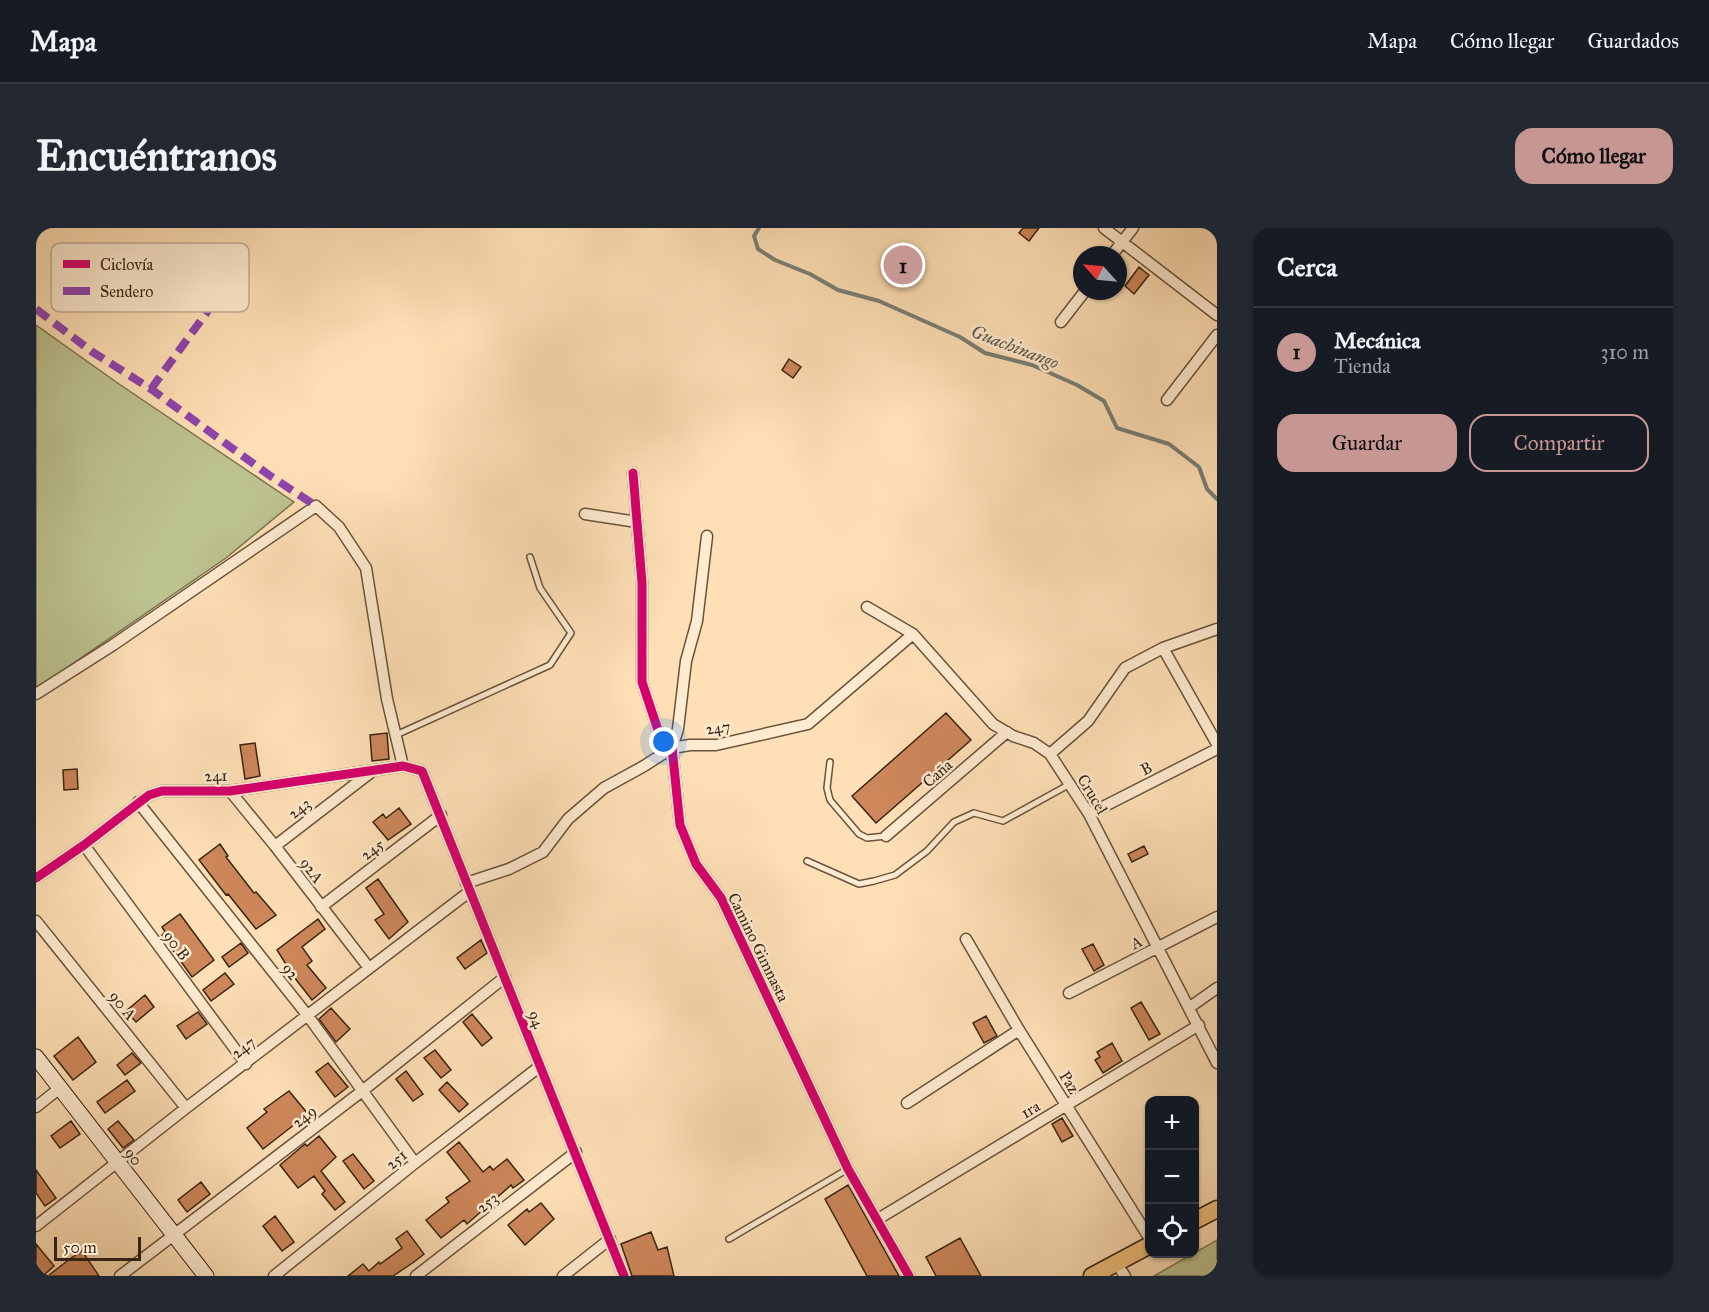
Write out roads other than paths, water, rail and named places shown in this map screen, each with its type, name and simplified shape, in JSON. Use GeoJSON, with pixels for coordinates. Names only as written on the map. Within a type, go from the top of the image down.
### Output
{"type":"FeatureCollection","features":[{"type":"Feature","properties":{"kind":"main road"},"geometry":{"type":"LineString","coordinates":[[1199,1218],[1217,1209]]}},
{"type":"Feature","properties":{"kind":"main road"},"geometry":{"type":"LineString","coordinates":[[1092,1276],[1121,1270],[1145,1249]]}},
{"type":"Feature","properties":{"kind":"street"},"geometry":{"type":"LineString","coordinates":[[1104,228],[1217,315]]}},
{"type":"Feature","properties":{"kind":"street"},"geometry":{"type":"LineString","coordinates":[[1119,246],[1133,228]]}},
{"type":"Feature","properties":{"kind":"street"},"geometry":{"type":"LineString","coordinates":[[1061,322],[1078,300]]}},
{"type":"Feature","properties":{"kind":"street"},"geometry":{"type":"LineString","coordinates":[[1167,400],[1217,335]]}},
{"type":"Feature","properties":{"kind":"street","name":"Camino Gimnasta"},"geometry":{"type":"LineString","coordinates":[[633,473],[642,583],[642,682],[662,742],[672,748],[680,825],[696,864],[721,898],[848,1169],[909,1276]]}},
{"type":"Feature","properties":{"kind":"street"},"geometry":{"type":"LineString","coordinates":[[36,694],[113,645],[316,506],[339,527],[366,568],[387,699],[403,766]]}},
{"type":"Feature","properties":{"kind":"street"},"geometry":{"type":"LineString","coordinates":[[585,514],[637,522]]}},
{"type":"Feature","properties":{"kind":"street"},"geometry":{"type":"LineString","coordinates":[[672,748],[678,729],[686,661],[697,621],[707,536]]}},
{"type":"Feature","properties":{"kind":"street","name":"Crucel"},"geometry":{"type":"LineString","coordinates":[[867,607],[913,634],[993,724],[1034,742],[1050,754],[1089,814],[1217,1063]]}},
{"type":"Feature","properties":{"kind":"street"},"geometry":{"type":"LineString","coordinates":[[1050,754],[1088,721],[1125,668],[1163,648],[1217,629]]}},
{"type":"Feature","properties":{"kind":"street","name":"247"},"geometry":{"type":"LineString","coordinates":[[36,1226],[308,1016],[467,887],[543,852],[568,819],[604,788],[672,748],[717,745],[808,724],[913,634]]}},
{"type":"Feature","properties":{"kind":"street"},"geometry":{"type":"LineString","coordinates":[[1163,648],[1217,744]]}},
{"type":"Feature","properties":{"kind":"street","name":"Caña"},"geometry":{"type":"LineString","coordinates":[[886,836],[1007,732]]}},
{"type":"Feature","properties":{"kind":"street","name":"B"},"geometry":{"type":"LineString","coordinates":[[1089,814],[1217,749]]}},
{"type":"Feature","properties":{"kind":"street","name":"241"},"geometry":{"type":"LineString","coordinates":[[36,878],[84,845],[138,802],[162,791],[230,790],[403,766],[422,771]]}},
{"type":"Feature","properties":{"kind":"street","name":"94"},"geometry":{"type":"LineString","coordinates":[[422,771],[624,1276]]}},
{"type":"Feature","properties":{"kind":"street","name":"243"},"geometry":{"type":"LineString","coordinates":[[275,846],[370,772]]}},
{"type":"Feature","properties":{"kind":"street","name":"92A"},"geometry":{"type":"LineString","coordinates":[[230,790],[369,968]]}},
{"type":"Feature","properties":{"kind":"street","name":"92"},"geometry":{"type":"LineString","coordinates":[[138,802],[308,1016],[361,1092],[415,1163]]}},
{"type":"Feature","properties":{"kind":"street","name":"245"},"geometry":{"type":"LineString","coordinates":[[321,907],[441,815]]}},
{"type":"Feature","properties":{"kind":"street","name":"90 B"},"geometry":{"type":"LineString","coordinates":[[84,845],[246,1064]]}},
{"type":"Feature","properties":{"kind":"street","name":"A"},"geometry":{"type":"LineString","coordinates":[[1069,993],[1217,917]]}},
{"type":"Feature","properties":{"kind":"street","name":"90 A"},"geometry":{"type":"LineString","coordinates":[[36,921],[186,1108]]}},
{"type":"Feature","properties":{"kind":"street","name":"Paz"},"geometry":{"type":"LineString","coordinates":[[966,939],[1019,1030],[1145,1232]]}},
{"type":"Feature","properties":{"kind":"street","name":"249"},"geometry":{"type":"LineString","coordinates":[[120,1276],[361,1092],[505,977]]}},
{"type":"Feature","properties":{"kind":"street"},"geometry":{"type":"LineString","coordinates":[[1190,1007],[1217,988]]}},
{"type":"Feature","properties":{"kind":"street","name":"1ra"},"geometry":{"type":"LineString","coordinates":[[878,1219],[1199,1025]]}},
{"type":"Feature","properties":{"kind":"street"},"geometry":{"type":"LineString","coordinates":[[908,1103],[1019,1030]]}},
{"type":"Feature","properties":{"kind":"street","name":"90"},"geometry":{"type":"LineString","coordinates":[[36,1057],[206,1276]]}},
{"type":"Feature","properties":{"kind":"street","name":"251"},"geometry":{"type":"LineString","coordinates":[[274,1276],[539,1067]]}},
{"type":"Feature","properties":{"kind":"street"},"geometry":{"type":"LineString","coordinates":[[36,1107],[60,1088]]}},
{"type":"Feature","properties":{"kind":"street","name":"253"},"geometry":{"type":"LineString","coordinates":[[416,1276],[576,1152]]}},
{"type":"Feature","properties":{"kind":"street"},"geometry":{"type":"LineString","coordinates":[[563,1276],[610,1239]]}},
{"type":"Feature","properties":{"kind":"lane"},"geometry":{"type":"LineString","coordinates":[[396,735],[550,665],[571,633],[540,588],[530,557]]}},
{"type":"Feature","properties":{"kind":"lane"},"geometry":{"type":"LineString","coordinates":[[830,762],[827,788],[830,801],[859,834],[867,838],[886,836]]}},
{"type":"Feature","properties":{"kind":"lane"},"geometry":{"type":"LineString","coordinates":[[807,861],[859,884],[895,875],[927,851],[954,822],[974,813],[1003,820],[1070,784]]}},
{"type":"Feature","properties":{"kind":"lane"},"geometry":{"type":"LineString","coordinates":[[729,1239],[848,1169]]}},
{"type":"Feature","properties":{"kind":"waterway","name":"Guachinango"},"geometry":{"type":"LineString","coordinates":[[759,228],[754,236],[758,249],[775,260],[810,274],[838,290],[879,301],[960,337],[985,353],[1032,365],[1077,385],[1104,401],[1117,428],[1169,444],[1199,467],[1207,489],[1217,499]]}},
{"type":"Feature","properties":{"kind":"place","name":"Mecánica"},"geometry":{"type":"Point","coordinates":[903,265]}}]}
